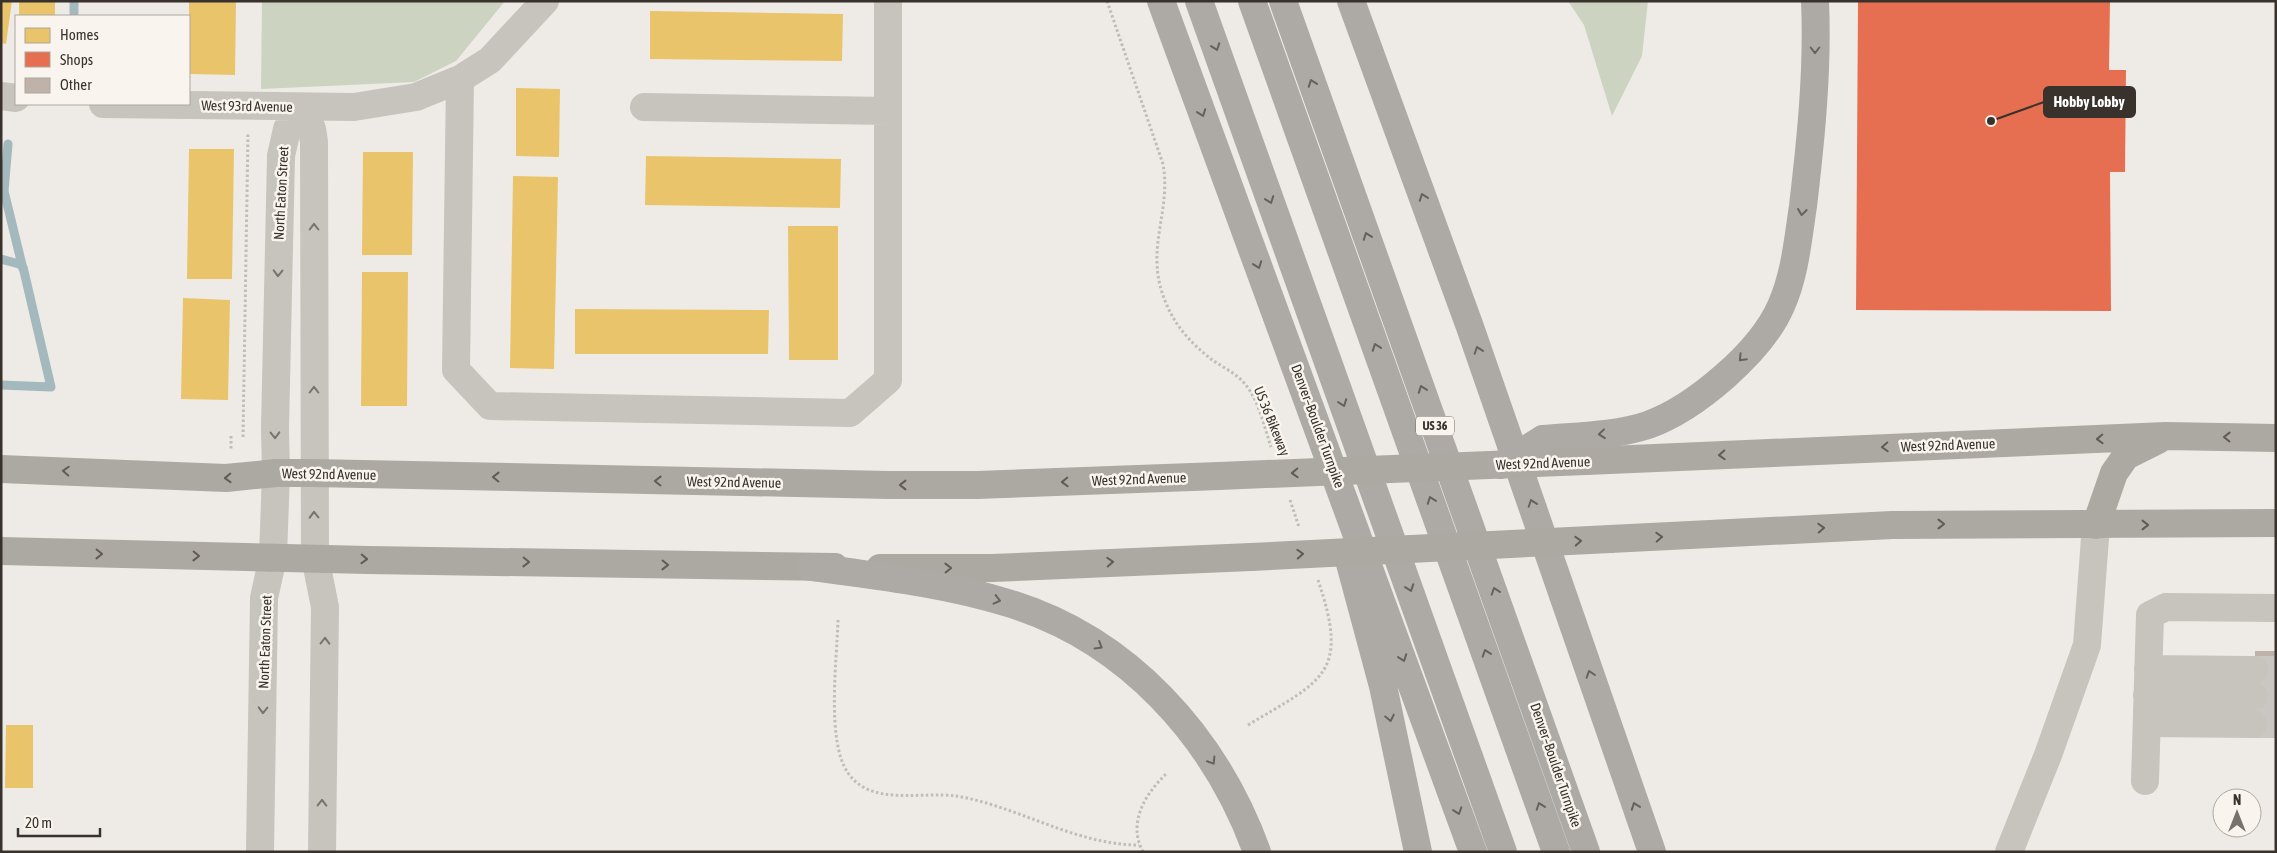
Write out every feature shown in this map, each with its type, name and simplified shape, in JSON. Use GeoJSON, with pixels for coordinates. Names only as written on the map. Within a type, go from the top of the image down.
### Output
{"type":"FeatureCollection","features":[{"type":"Feature","properties":{"kind":"highway","name":"Denver–Boulder Turnpike"},"geometry":{"type":"LineString","coordinates":[[1161,1],[1473,852]]}},
{"type":"Feature","properties":{"kind":"highway"},"geometry":{"type":"LineString","coordinates":[[1199,1],[1503,852]]}},
{"type":"Feature","properties":{"kind":"highway"},"geometry":{"type":"LineString","coordinates":[[1252,1],[1556,852]]}},
{"type":"Feature","properties":{"kind":"highway","name":"Denver–Boulder Turnpike"},"geometry":{"type":"LineString","coordinates":[[1283,1],[1586,852]]}},
{"type":"Feature","properties":{"kind":"highway"},"geometry":{"type":"LineString","coordinates":[[1351,1],[1474,336],[1652,852]]}},
{"type":"Feature","properties":{"kind":"highway"},"geometry":{"type":"LineString","coordinates":[[1501,465],[1543,439],[1607,434],[1648,425],[1697,398],[1732,368],[1768,327],[1781,306],[1792,276],[1799,232],[1814,85],[1815,1]]}},
{"type":"Feature","properties":{"kind":"highway"},"geometry":{"type":"LineString","coordinates":[[1289,350],[1373,647],[1418,852]]}},
{"type":"Feature","properties":{"kind":"highway"},"geometry":{"type":"LineString","coordinates":[[811,567],[909,580],[1007,602],[1062,624],[1113,654],[1138,674],[1190,728],[1210,757],[1237,803],[1257,852]]}},
{"type":"Feature","properties":{"kind":"main road","name":"West 92nd Avenue"},"geometry":{"type":"LineString","coordinates":[[1,469],[226,478],[276,473],[314,473],[889,485],[977,485],[1501,465],[2166,436],[2276,438]]}},
{"type":"Feature","properties":{"kind":"main road"},"geometry":{"type":"LineString","coordinates":[[2096,525],[2114,473],[2126,456],[2166,436]]}},
{"type":"Feature","properties":{"kind":"main road"},"geometry":{"type":"LineString","coordinates":[[1,551],[811,567],[992,568],[1892,525],[2276,524]]}},
{"type":"Feature","properties":{"kind":"street","name":"West 93rd Avenue"},"geometry":{"type":"LineString","coordinates":[[190,105],[354,106],[389,103],[416,97],[460,79],[490,60],[545,1]]}},
{"type":"Feature","properties":{"kind":"street"},"geometry":{"type":"LineString","coordinates":[[460,79],[456,370],[490,406],[850,413],[888,380],[888,1]]}},
{"type":"Feature","properties":{"kind":"street"},"geometry":{"type":"LineString","coordinates":[[1,96],[15,98]]}},
{"type":"Feature","properties":{"kind":"street"},"geometry":{"type":"LineString","coordinates":[[302,106],[312,129],[314,142],[315,557],[325,607],[322,852]]}},
{"type":"Feature","properties":{"kind":"street","name":"North Eaton Street"},"geometry":{"type":"LineString","coordinates":[[260,852],[264,598],[273,557],[276,473],[275,429],[281,156],[287,130],[302,106]]}},
{"type":"Feature","properties":{"kind":"street"},"geometry":{"type":"LineString","coordinates":[[644,106],[888,111]]}},
{"type":"Feature","properties":{"kind":"street"},"geometry":{"type":"LineString","coordinates":[[2009,852],[2048,755],[2086,645],[2096,525]]}},
{"type":"Feature","properties":{"kind":"street"},"geometry":{"type":"LineString","coordinates":[[2145,782],[2150,615],[2166,606],[2276,608]]}},
{"type":"Feature","properties":{"kind":"street"},"geometry":{"type":"LineString","coordinates":[[2147,695],[2254,696],[2147,695]]}},
{"type":"Feature","properties":{"kind":"path","name":"US 36 Bikeway"},"geometry":{"type":"LineString","coordinates":[[1107,1],[1164,170],[1165,184],[1156,255],[1160,288],[1166,304],[1183,332],[1197,347],[1235,375],[1247,387],[1256,402],[1272,448]]}},
{"type":"Feature","properties":{"kind":"path"},"geometry":{"type":"LineString","coordinates":[[244,437],[248,125]]}},
{"type":"Feature","properties":{"kind":"path"},"geometry":{"type":"LineString","coordinates":[[231,436],[231,454]]}},
{"type":"Feature","properties":{"kind":"path"},"geometry":{"type":"LineString","coordinates":[[1288,495],[1301,532]]}},
{"type":"Feature","properties":{"kind":"path"},"geometry":{"type":"LineString","coordinates":[[1248,726],[1300,694],[1325,670],[1330,658],[1332,638],[1330,619],[1317,578]]}},
{"type":"Feature","properties":{"kind":"path"},"geometry":{"type":"LineString","coordinates":[[838,620],[836,734],[841,758],[854,781],[862,786],[884,793],[956,796],[1104,841],[1139,845]]}},
{"type":"Feature","properties":{"kind":"path"},"geometry":{"type":"LineString","coordinates":[[1143,852],[1139,845],[1137,825],[1142,804],[1156,784],[1167,773]]}},
{"type":"Feature","properties":{"kind":"green space"},"geometry":{"type":"Polygon","coordinates":[[[262,1],[505,1],[456,61],[414,82],[261,89],[262,1]]]}},
{"type":"Feature","properties":{"kind":"green space"},"geometry":{"type":"Polygon","coordinates":[[[1568,1],[1648,1],[1642,56],[1612,116],[1584,25],[1568,1]]]}},
{"type":"Feature","properties":{"kind":"building: Homes"},"geometry":{"type":"Polygon","coordinates":[[[1,1],[12,1],[6,44],[1,43],[1,1]]]}},
{"type":"Feature","properties":{"kind":"building: Homes"},"geometry":{"type":"Polygon","coordinates":[[[19,1],[55,1],[55,15],[19,15],[19,1]]]}},
{"type":"Feature","properties":{"kind":"building: Homes"},"geometry":{"type":"Polygon","coordinates":[[[189,1],[236,1],[235,75],[190,74],[189,1]]]}},
{"type":"Feature","properties":{"kind":"building: Homes"},"geometry":{"type":"Polygon","coordinates":[[[650,11],[843,14],[842,61],[650,59],[650,11]]]}},
{"type":"Feature","properties":{"kind":"building: Homes"},"geometry":{"type":"Polygon","coordinates":[[[516,88],[560,89],[559,157],[516,156],[516,88]]]}},
{"type":"Feature","properties":{"kind":"building: Homes"},"geometry":{"type":"Polygon","coordinates":[[[189,149],[234,149],[232,279],[187,279],[189,149]]]}},
{"type":"Feature","properties":{"kind":"building: Homes"},"geometry":{"type":"Polygon","coordinates":[[[363,152],[413,152],[412,255],[362,255],[363,152]]]}},
{"type":"Feature","properties":{"kind":"building: Homes"},"geometry":{"type":"Polygon","coordinates":[[[646,156],[841,159],[840,208],[645,205],[646,156]]]}},
{"type":"Feature","properties":{"kind":"building: Homes"},"geometry":{"type":"Polygon","coordinates":[[[513,176],[558,177],[554,369],[510,368],[513,176]]]}},
{"type":"Feature","properties":{"kind":"building: Homes"},"geometry":{"type":"Polygon","coordinates":[[[788,226],[838,226],[838,360],[789,360],[788,226]]]}},
{"type":"Feature","properties":{"kind":"building: Homes"},"geometry":{"type":"Polygon","coordinates":[[[362,272],[408,272],[407,406],[361,406],[362,272]]]}},
{"type":"Feature","properties":{"kind":"building: Homes"},"geometry":{"type":"Polygon","coordinates":[[[183,298],[230,300],[228,400],[181,399],[183,298]]]}},
{"type":"Feature","properties":{"kind":"building: Homes"},"geometry":{"type":"Polygon","coordinates":[[[575,309],[769,310],[768,354],[575,354],[575,309]]]}},
{"type":"Feature","properties":{"kind":"building: Homes"},"geometry":{"type":"Polygon","coordinates":[[[6,725],[33,725],[33,788],[5,788],[6,725]]]}},
{"type":"Feature","properties":{"kind":"building: Shops"},"geometry":{"type":"Polygon","coordinates":[[[1858,1],[2110,1],[2109,70],[2126,70],[2125,172],[2110,172],[2111,311],[1856,310],[1858,1]]]}},
{"type":"Feature","properties":{"kind":"building: Other"},"geometry":{"type":"Polygon","coordinates":[[[2255,651],[2276,651],[2276,738],[2253,738],[2255,651]]]}},
{"type":"Feature","properties":{"kind":"waterway"},"geometry":{"type":"LineString","coordinates":[[74,1],[74,15]]}},
{"type":"Feature","properties":{"kind":"waterway"},"geometry":{"type":"LineString","coordinates":[[8,144],[4,191],[23,269]]}},
{"type":"Feature","properties":{"kind":"waterway"},"geometry":{"type":"LineString","coordinates":[[1,259],[23,267],[51,387],[1,385]]}},
{"type":"Feature","properties":{"kind":"tunnel"},"geometry":{"type":"LineString","coordinates":[[2254,670],[2276,670]]}},
{"type":"Feature","properties":{"kind":"tunnel"},"geometry":{"type":"LineString","coordinates":[[2254,696],[2276,696]]}},
{"type":"Feature","properties":{"kind":"tunnel"},"geometry":{"type":"LineString","coordinates":[[2253,724],[2276,724]]}},
{"type":"Feature","properties":{"kind":"place","name":"Hobby Lobby"},"geometry":{"type":"Point","coordinates":[1991,121]}}]}
